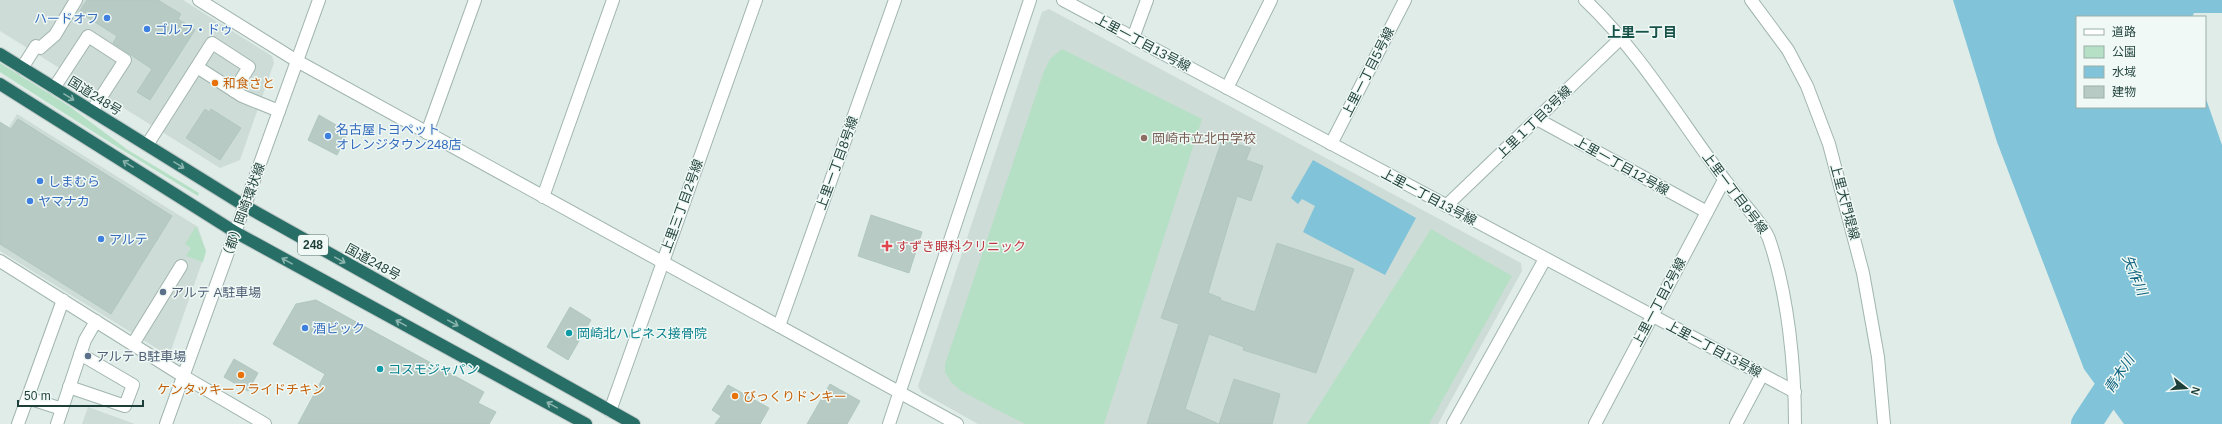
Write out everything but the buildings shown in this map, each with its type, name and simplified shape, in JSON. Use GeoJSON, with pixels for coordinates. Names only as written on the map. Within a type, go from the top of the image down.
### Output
{"type":"FeatureCollection","features":[{"type":"Feature","properties":{"kind":"highway","name":"国道248号"},"geometry":{"type":"LineString","coordinates":[[0,54],[245,206],[634,424]]}},
{"type":"Feature","properties":{"kind":"highway","name":"248"},"geometry":{"type":"LineString","coordinates":[[0,84],[235,232],[586,424]]}},
{"type":"Feature","properties":{"kind":"street"},"geometry":{"type":"LineString","coordinates":[[22,68],[36,46],[40,48],[55,35],[76,0]]}},
{"type":"Feature","properties":{"kind":"street"},"geometry":{"type":"LineString","coordinates":[[199,0],[297,61],[957,424]]}},
{"type":"Feature","properties":{"kind":"street","name":"（都）岡崎環状線"},"geometry":{"type":"LineString","coordinates":[[166,424],[319,0]]}},
{"type":"Feature","properties":{"kind":"street"},"geometry":{"type":"LineString","coordinates":[[427,132],[475,0]]}},
{"type":"Feature","properties":{"kind":"street"},"geometry":{"type":"LineString","coordinates":[[543,197],[613,0]]}},
{"type":"Feature","properties":{"kind":"street","name":"上里三丁目2号線"},"geometry":{"type":"LineString","coordinates":[[610,411],[756,0]]}},
{"type":"Feature","properties":{"kind":"street","name":"上里一丁目8号線"},"geometry":{"type":"LineString","coordinates":[[779,326],[895,0]]}},
{"type":"Feature","properties":{"kind":"street"},"geometry":{"type":"LineString","coordinates":[[889,424],[1030,0]]}},
{"type":"Feature","properties":{"kind":"street","name":"上里一丁目13号線"},"geometry":{"type":"LineString","coordinates":[[1063,0],[1795,392]]}},
{"type":"Feature","properties":{"kind":"street"},"geometry":{"type":"LineString","coordinates":[[1134,38],[1147,0]]}},
{"type":"Feature","properties":{"kind":"street"},"geometry":{"type":"LineString","coordinates":[[1227,88],[1271,0]]}},
{"type":"Feature","properties":{"kind":"street","name":"上里一丁目5号線"},"geometry":{"type":"LineString","coordinates":[[1331,144],[1405,0]]}},
{"type":"Feature","properties":{"kind":"street","name":"上里一丁目9号線"},"geometry":{"type":"LineString","coordinates":[[1585,0],[1621,38],[1724,180],[1769,237],[1784,303],[1795,392],[1795,424]]}},
{"type":"Feature","properties":{"kind":"street","name":"上里大門堤線"},"geometry":{"type":"LineString","coordinates":[[1751,0],[1791,56],[1807,86],[1829,144],[1863,273],[1878,357],[1884,424]]}},
{"type":"Feature","properties":{"kind":"street"},"geometry":{"type":"LineString","coordinates":[[54,88],[88,36],[125,60],[92,111]]}},
{"type":"Feature","properties":{"kind":"street","name":"上里１丁目3号線"},"geometry":{"type":"LineString","coordinates":[[1446,206],[1621,38]]}},
{"type":"Feature","properties":{"kind":"street"},"geometry":{"type":"LineString","coordinates":[[147,145],[212,43],[249,67],[234,91]]}},
{"type":"Feature","properties":{"kind":"street"},"geometry":{"type":"LineString","coordinates":[[197,67],[242,96],[279,110]]}},
{"type":"Feature","properties":{"kind":"street","name":"上里一丁目12号線"},"geometry":{"type":"LineString","coordinates":[[1537,119],[1707,212]]}},
{"type":"Feature","properties":{"kind":"street","name":"上里一丁目2号線"},"geometry":{"type":"LineString","coordinates":[[1595,424],[1724,180]]}},
{"type":"Feature","properties":{"kind":"street"},"geometry":{"type":"LineString","coordinates":[[1453,424],[1545,259]]}},
{"type":"Feature","properties":{"kind":"street"},"geometry":{"type":"LineString","coordinates":[[0,261],[183,376],[265,424]]}},
{"type":"Feature","properties":{"kind":"street"},"geometry":{"type":"LineString","coordinates":[[133,344],[180,266]]}},
{"type":"Feature","properties":{"kind":"street"},"geometry":{"type":"LineString","coordinates":[[18,424],[63,300]]}},
{"type":"Feature","properties":{"kind":"street"},"geometry":{"type":"LineString","coordinates":[[57,424],[85,340],[96,321]]}},
{"type":"Feature","properties":{"kind":"street"},"geometry":{"type":"LineString","coordinates":[[69,387],[125,406],[132,385],[80,354]]}},
{"type":"Feature","properties":{"kind":"street"},"geometry":{"type":"LineString","coordinates":[[1736,424],[1762,375]]}},
{"type":"Feature","properties":{"kind":"street"},"geometry":{"type":"LineString","coordinates":[[28,398],[62,409]]}},
{"type":"Feature","properties":{"kind":"shaded area"},"geometry":{"type":"Polygon","coordinates":[[[0,0],[183,0],[272,56],[274,63],[240,160],[220,168],[0,31],[0,0]]]}},
{"type":"Feature","properties":{"kind":"shaded area","name":"岡崎市立北中学校"},"geometry":{"type":"Polygon","coordinates":[[[1049,9],[1521,263],[1522,271],[1438,424],[978,424],[921,392],[918,386],[1042,12],[1049,9]]]}},
{"type":"Feature","properties":{"kind":"shaded area","name":"アルテ"},"geometry":{"type":"Polygon","coordinates":[[[17,114],[198,227],[206,251],[169,356],[0,251],[0,142],[17,114]]]}},
{"type":"Feature","properties":{"kind":"shaded area"},"geometry":{"type":"Polygon","coordinates":[[[88,407],[135,424],[82,424],[88,407]]]}},
{"type":"Feature","properties":{"kind":"green space"},"geometry":{"type":"Polygon","coordinates":[[[1062,49],[1202,119],[1104,424],[1025,424],[961,391],[951,382],[945,372],[945,364],[1044,71],[1050,59],[1062,49]]]}},
{"type":"Feature","properties":{"kind":"green space"},"geometry":{"type":"Polygon","coordinates":[[[0,63],[69,106],[128,150],[199,193],[198,196],[114,145],[0,72],[0,63]]]}},
{"type":"Feature","properties":{"kind":"green space"},"geometry":{"type":"Polygon","coordinates":[[[196,226],[206,251],[203,262],[186,256],[191,248],[185,244],[196,226]]]}},
{"type":"Feature","properties":{"kind":"green space"},"geometry":{"type":"Polygon","coordinates":[[[1431,229],[1512,276],[1429,424],[1307,424],[1431,229]]]}},
{"type":"Feature","properties":{"kind":"water","name":"矢作川"},"geometry":{"type":"Polygon","coordinates":[[[1953,0],[2222,0],[2222,13],[2194,13],[2192,16],[2076,16],[2076,108],[2206,108],[2206,99],[2222,145],[2222,424],[2124,424],[2084,369],[1997,142],[1953,0]]]}},
{"type":"Feature","properties":{"kind":"water"},"geometry":{"type":"Polygon","coordinates":[[[1313,160],[1416,218],[1385,275],[1303,232],[1315,206],[1302,199],[1298,204],[1291,198],[1313,160]]]}},
{"type":"Feature","properties":{"kind":"waterway","name":"青木川"},"geometry":{"type":"LineString","coordinates":[[2086,424],[2127,362]]}},
{"type":"Feature","properties":{"kind":"place","name":"ハードオフ"},"geometry":{"type":"Point","coordinates":[107,18]}},
{"type":"Feature","properties":{"kind":"place","name":"ゴルフ・ドゥ"},"geometry":{"type":"Point","coordinates":[147,29]}},
{"type":"Feature","properties":{"kind":"place","name":"和食さと"},"geometry":{"type":"Point","coordinates":[215,83]}},
{"type":"Feature","properties":{"kind":"place","name":"名古屋トヨペット オレンジタウン248店"},"geometry":{"type":"Point","coordinates":[328,136]}},
{"type":"Feature","properties":{"kind":"place","name":"岡崎市立北中学校"},"geometry":{"type":"Point","coordinates":[1144,138]}},
{"type":"Feature","properties":{"kind":"place","name":"しまむら"},"geometry":{"type":"Point","coordinates":[40,181]}},
{"type":"Feature","properties":{"kind":"place","name":"ヤマナカ"},"geometry":{"type":"Point","coordinates":[30,201]}},
{"type":"Feature","properties":{"kind":"place","name":"アルテ"},"geometry":{"type":"Point","coordinates":[101,239]}},
{"type":"Feature","properties":{"kind":"place","name":"すずき眼科クリニック"},"geometry":{"type":"Point","coordinates":[887,246]}},
{"type":"Feature","properties":{"kind":"place","name":"アルテ A駐車場"},"geometry":{"type":"Point","coordinates":[163,292]}},
{"type":"Feature","properties":{"kind":"place","name":"酒ビック"},"geometry":{"type":"Point","coordinates":[305,328]}},
{"type":"Feature","properties":{"kind":"place","name":"岡崎北ハピネス接骨院"},"geometry":{"type":"Point","coordinates":[569,333]}},
{"type":"Feature","properties":{"kind":"place","name":"アルテ B駐車場"},"geometry":{"type":"Point","coordinates":[88,356]}},
{"type":"Feature","properties":{"kind":"place","name":"コスモジャパン"},"geometry":{"type":"Point","coordinates":[380,369]}},
{"type":"Feature","properties":{"kind":"place","name":"ケンタッキーフライドチキン"},"geometry":{"type":"Point","coordinates":[241,375]}},
{"type":"Feature","properties":{"kind":"place","name":"びっくりドンキー"},"geometry":{"type":"Point","coordinates":[735,396]}},
{"type":"Feature","properties":{"kind":"district","name":"上里一丁目"},"geometry":{"type":"Point","coordinates":[1642,32]}}]}
